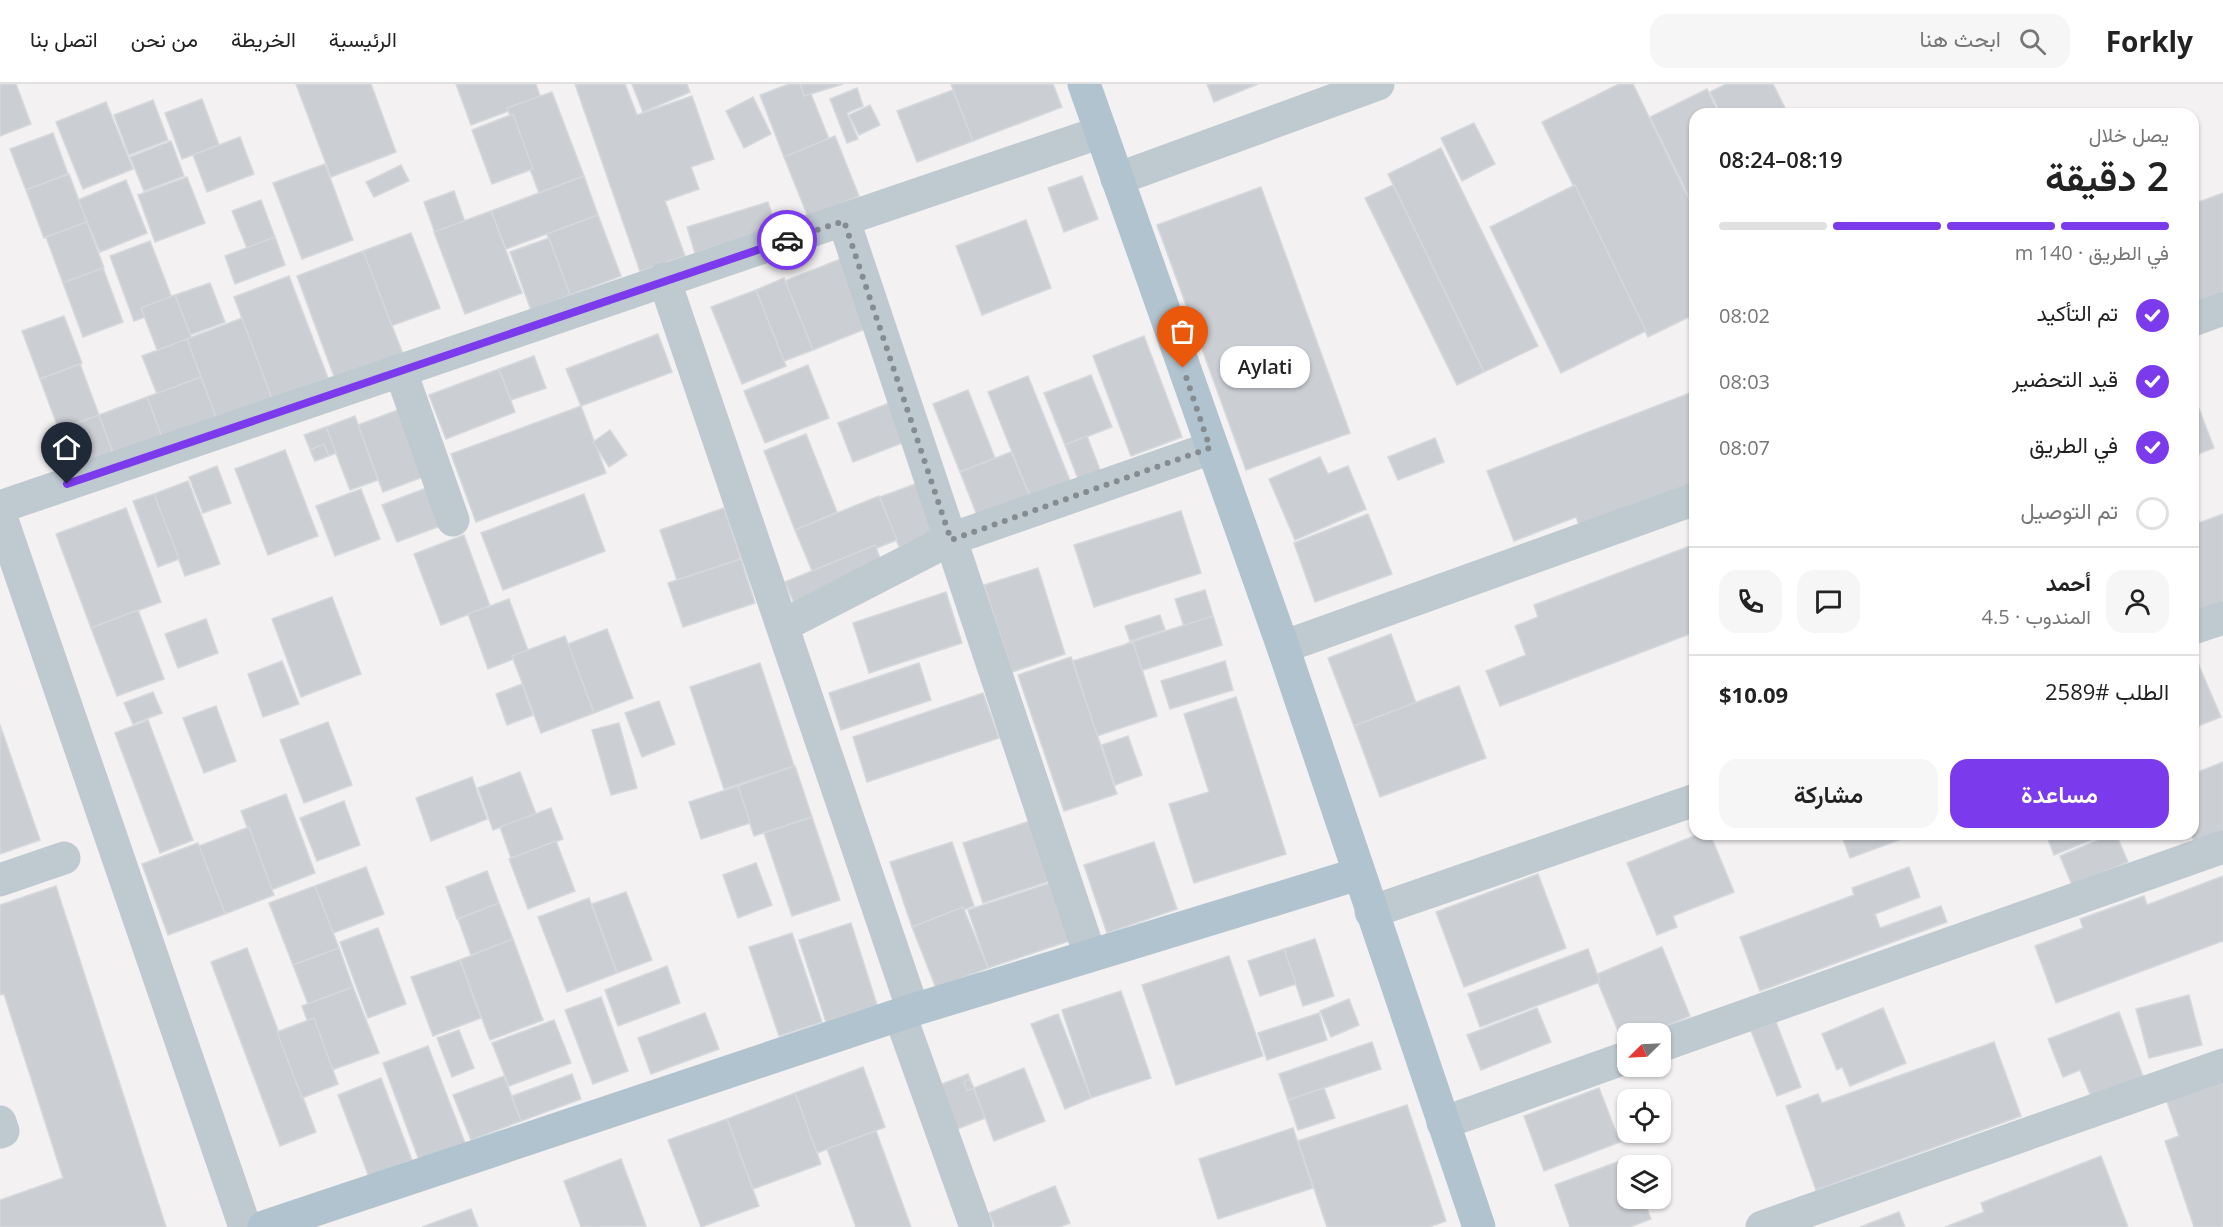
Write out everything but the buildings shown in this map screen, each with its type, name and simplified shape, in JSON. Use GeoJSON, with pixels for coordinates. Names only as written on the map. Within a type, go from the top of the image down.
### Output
{"type":"FeatureCollection","features":[{"type":"Feature","properties":{"kind":"main road"},"geometry":{"type":"LineString","coordinates":[[1084,84],[1210,448],[1283,647],[1479,1227]]}},
{"type":"Feature","properties":{"kind":"main road"},"geometry":{"type":"LineString","coordinates":[[276,1225],[906,1012],[1358,874]]}},
{"type":"Feature","properties":{"kind":"street"},"geometry":{"type":"LineString","coordinates":[[1117,179],[1378,84]]}},
{"type":"Feature","properties":{"kind":"street"},"geometry":{"type":"LineString","coordinates":[[0,507],[1101,132]]}},
{"type":"Feature","properties":{"kind":"street"},"geometry":{"type":"LineString","coordinates":[[844,221],[1090,955]]}},
{"type":"Feature","properties":{"kind":"street"},"geometry":{"type":"LineString","coordinates":[[664,279],[784,625],[976,1227]]}},
{"type":"Feature","properties":{"kind":"street"},"geometry":{"type":"LineString","coordinates":[[2199,318],[2223,309]]}},
{"type":"Feature","properties":{"kind":"street"},"geometry":{"type":"LineString","coordinates":[[401,372],[453,520]]}},
{"type":"Feature","properties":{"kind":"street"},"geometry":{"type":"LineString","coordinates":[[784,625],[951,540],[1210,448]]}},
{"type":"Feature","properties":{"kind":"street"},"geometry":{"type":"LineString","coordinates":[[1283,647],[1689,501]]}},
{"type":"Feature","properties":{"kind":"street"},"geometry":{"type":"LineString","coordinates":[[0,514],[245,1227]]}},
{"type":"Feature","properties":{"kind":"street"},"geometry":{"type":"LineString","coordinates":[[2199,626],[2223,618]]}},
{"type":"Feature","properties":{"kind":"street"},"geometry":{"type":"LineString","coordinates":[[1371,912],[1689,802]]}},
{"type":"Feature","properties":{"kind":"street"},"geometry":{"type":"LineString","coordinates":[[1671,1042],[2223,847]]}},
{"type":"Feature","properties":{"kind":"street"},"geometry":{"type":"LineString","coordinates":[[0,880],[64,858]]}},
{"type":"Feature","properties":{"kind":"street"},"geometry":{"type":"LineString","coordinates":[[1443,1123],[1617,1061]]}},
{"type":"Feature","properties":{"kind":"street"},"geometry":{"type":"LineString","coordinates":[[1762,1227],[2223,1065]]}},
{"type":"Feature","properties":{"kind":"street"},"geometry":{"type":"LineString","coordinates":[[0,1122],[3,1131],[0,1132]]}},
{"type":"Feature","properties":{"kind":"way so far"},"geometry":{"type":"LineString","coordinates":[[787,240],[844,221],[951,540],[1210,448],[1183,368]]}},
{"type":"Feature","properties":{"kind":"place","name":"Aylati"},"geometry":{"type":"Point","coordinates":[1183,368]}},
{"type":"Feature","properties":{"kind":"route"},"geometry":{"type":"LineString","coordinates":[[67,484],[401,372],[664,279],[787,240]]}}]}
